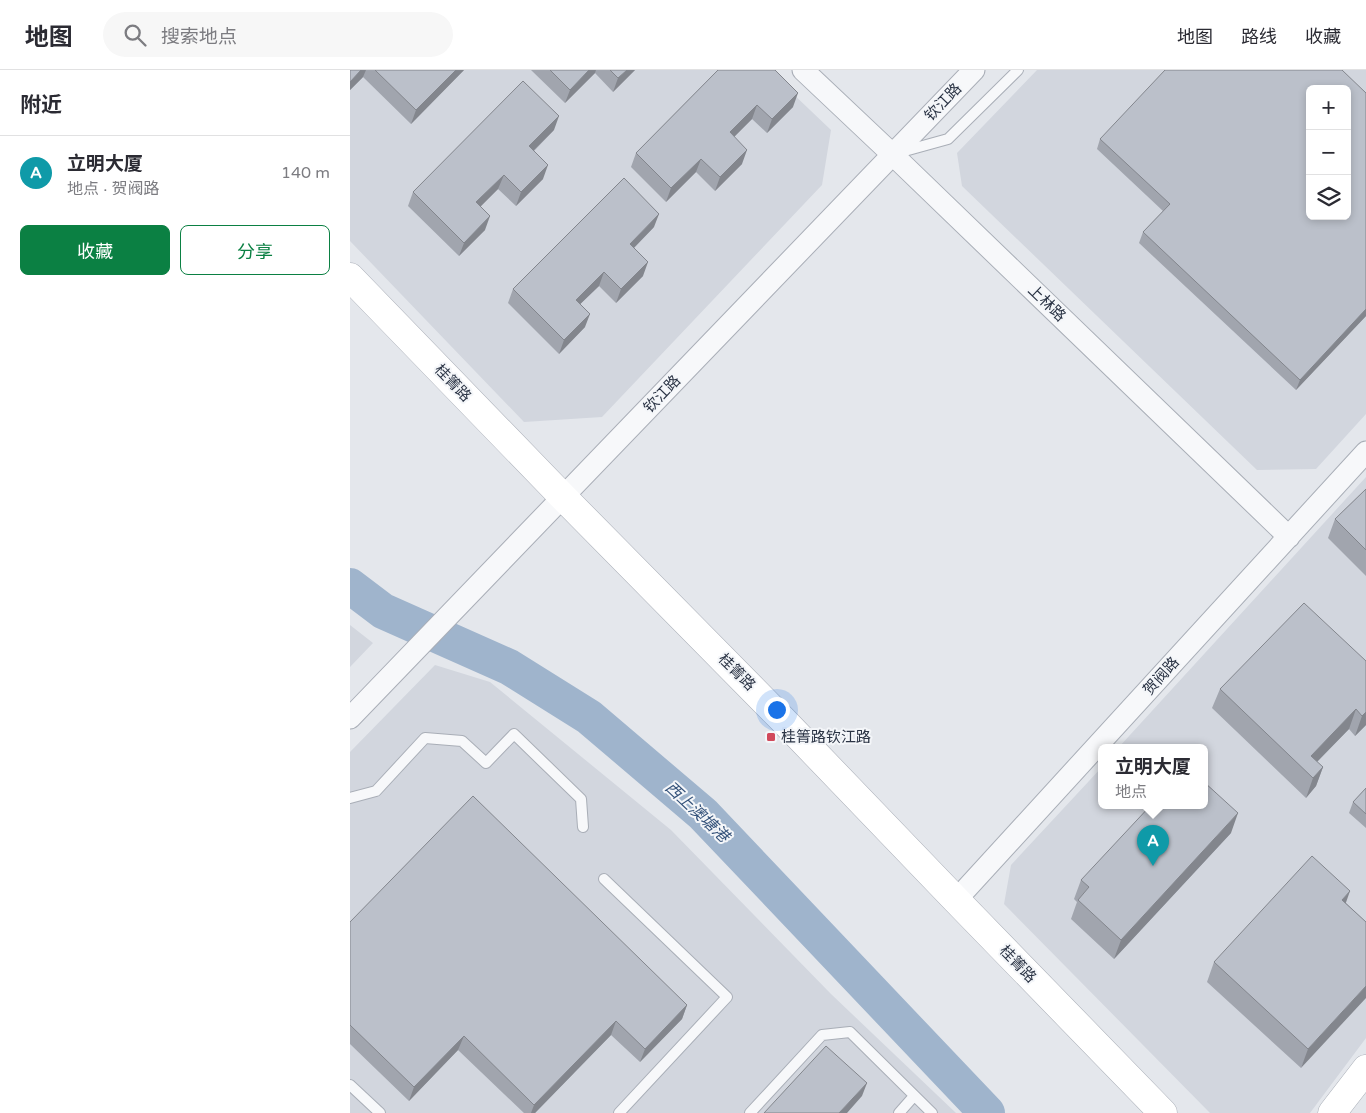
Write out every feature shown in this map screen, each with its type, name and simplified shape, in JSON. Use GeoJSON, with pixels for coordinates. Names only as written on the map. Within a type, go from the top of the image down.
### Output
{"type":"FeatureCollection","features":[{"type":"Feature","properties":{"kind":"street","name":"上林路"},"geometry":{"type":"LineString","coordinates":[[803,70],[893,154],[1289,537]]}},
{"type":"Feature","properties":{"kind":"street","name":"钦江路"},"geometry":{"type":"LineString","coordinates":[[350,718],[974,70]]}},
{"type":"Feature","properties":{"kind":"street","name":"桂箐路"},"geometry":{"type":"LineString","coordinates":[[350,277],[563,497],[790,727],[1163,1113]]}},
{"type":"Feature","properties":{"kind":"street","name":"贺阀路"},"geometry":{"type":"LineString","coordinates":[[1099,744],[1366,452]]}},
{"type":"Feature","properties":{"kind":"street","name":"贺阀路"},"geometry":{"type":"LineString","coordinates":[[956,900],[1098,745]]}},
{"type":"Feature","properties":{"kind":"street"},"geometry":{"type":"LineString","coordinates":[[1332,1113],[1366,1068]]}},
{"type":"Feature","properties":{"kind":"lane"},"geometry":{"type":"LineString","coordinates":[[893,154],[948,139],[1018,70]]}},
{"type":"Feature","properties":{"kind":"lane"},"geometry":{"type":"LineString","coordinates":[[350,798],[376,791],[425,738],[462,741],[486,763],[514,734],[581,800],[583,827]]}},
{"type":"Feature","properties":{"kind":"lane"},"geometry":{"type":"LineString","coordinates":[[604,879],[727,997],[619,1113]]}},
{"type":"Feature","properties":{"kind":"lane"},"geometry":{"type":"LineString","coordinates":[[750,1113],[822,1035],[850,1032],[932,1113]]}},
{"type":"Feature","properties":{"kind":"lane"},"geometry":{"type":"LineString","coordinates":[[350,1085],[380,1113]]}},
{"type":"Feature","properties":{"kind":"lane"},"geometry":{"type":"LineString","coordinates":[[899,1113],[914,1096]]}},
{"type":"Feature","properties":{"kind":"shaded area"},"geometry":{"type":"Polygon","coordinates":[[[350,70],[768,70],[831,130],[822,185],[602,417],[524,422],[350,241],[350,70]]]}},
{"type":"Feature","properties":{"kind":"shaded area"},"geometry":{"type":"Polygon","coordinates":[[[1037,70],[1366,70],[1366,414],[1316,469],[1257,470],[962,186],[957,153],[1037,70]]]}},
{"type":"Feature","properties":{"kind":"shaded area"},"geometry":{"type":"Polygon","coordinates":[[[1366,477],[1366,1038],[1310,1113],[1210,1113],[1004,904],[1011,865],[1098,771],[1098,809],[1208,809],[1208,744],[1122,744],[1366,477]]]}},
{"type":"Feature","properties":{"kind":"shaded area"},"geometry":{"type":"Polygon","coordinates":[[[350,625],[373,643],[350,667],[350,625]]]}},
{"type":"Feature","properties":{"kind":"shaded area"},"geometry":{"type":"Polygon","coordinates":[[[435,665],[490,682],[671,830],[831,994],[956,1113],[350,1113],[350,752],[435,665]]]}},
{"type":"Feature","properties":{"kind":"building"},"geometry":{"type":"Polygon","coordinates":[[[350,70],[361,70],[350,82],[350,70]]]}},
{"type":"Feature","properties":{"kind":"building"},"geometry":{"type":"Polygon","coordinates":[[[375,70],[456,70],[416,110],[375,70]]]}},
{"type":"Feature","properties":{"kind":"building"},"geometry":{"type":"Polygon","coordinates":[[[550,70],[589,70],[570,90],[550,70]]]}},
{"type":"Feature","properties":{"kind":"building"},"geometry":{"type":"Polygon","coordinates":[[[610,70],[627,70],[618,78],[610,70]]]}},
{"type":"Feature","properties":{"kind":"building"},"geometry":{"type":"Polygon","coordinates":[[[718,70],[775,70],[798,93],[772,119],[757,105],[730,132],[747,150],[720,177],[701,159],[671,188],[636,153],[718,70]]]}},
{"type":"Feature","properties":{"kind":"building"},"geometry":{"type":"Polygon","coordinates":[[[1165,70],[1342,70],[1366,93],[1366,309],[1300,380],[1143,232],[1170,204],[1100,139],[1165,70]]]}},
{"type":"Feature","properties":{"kind":"building"},"geometry":{"type":"Polygon","coordinates":[[[523,81],[559,116],[529,146],[548,165],[521,192],[504,175],[476,202],[490,216],[464,243],[413,192],[523,81]]]}},
{"type":"Feature","properties":{"kind":"building"},"geometry":{"type":"Polygon","coordinates":[[[624,178],[659,214],[630,244],[648,262],[621,289],[604,272],[576,300],[590,314],[564,340],[513,289],[624,178]]]}},
{"type":"Feature","properties":{"kind":"building"},"geometry":{"type":"Polygon","coordinates":[[[1366,489],[1366,550],[1335,519],[1366,489]]]}},
{"type":"Feature","properties":{"kind":"building"},"geometry":{"type":"Polygon","coordinates":[[[1304,603],[1366,661],[1366,712],[1362,716],[1356,709],[1311,756],[1323,767],[1313,778],[1220,689],[1304,603]]]}},
{"type":"Feature","properties":{"kind":"building"},"geometry":{"type":"Polygon","coordinates":[[[1208,786],[1238,813],[1121,940],[1078,900],[1089,887],[1081,880],[1147,809],[1208,809],[1208,786]]]}},
{"type":"Feature","properties":{"kind":"building"},"geometry":{"type":"Polygon","coordinates":[[[1366,788],[1366,814],[1353,802],[1366,788]]]}},
{"type":"Feature","properties":{"kind":"building"},"geometry":{"type":"Polygon","coordinates":[[[473,796],[687,1005],[645,1049],[616,1021],[534,1105],[464,1036],[414,1087],[350,1025],[350,922],[473,796]]]}},
{"type":"Feature","properties":{"kind":"building"},"geometry":{"type":"Polygon","coordinates":[[[1312,856],[1350,891],[1342,900],[1366,922],[1366,986],[1308,1049],[1214,962],[1312,856]]]}},
{"type":"Feature","properties":{"kind":"building"},"geometry":{"type":"Polygon","coordinates":[[[826,1046],[867,1083],[839,1113],[764,1113],[826,1046]]]}},
{"type":"Feature","properties":{"kind":"waterway","name":"西上澳塘港"},"geometry":{"type":"LineString","coordinates":[[350,586],[383,611],[509,667],[589,717],[703,814],[987,1113]]}},
{"type":"Feature","properties":{"kind":"place","name":"桂箐路钦江路"},"geometry":{"type":"Point","coordinates":[771,737]}},
{"type":"Feature","properties":{"kind":"place","name":"立明大厦"},"geometry":{"type":"Point","coordinates":[1153,866]}}]}
